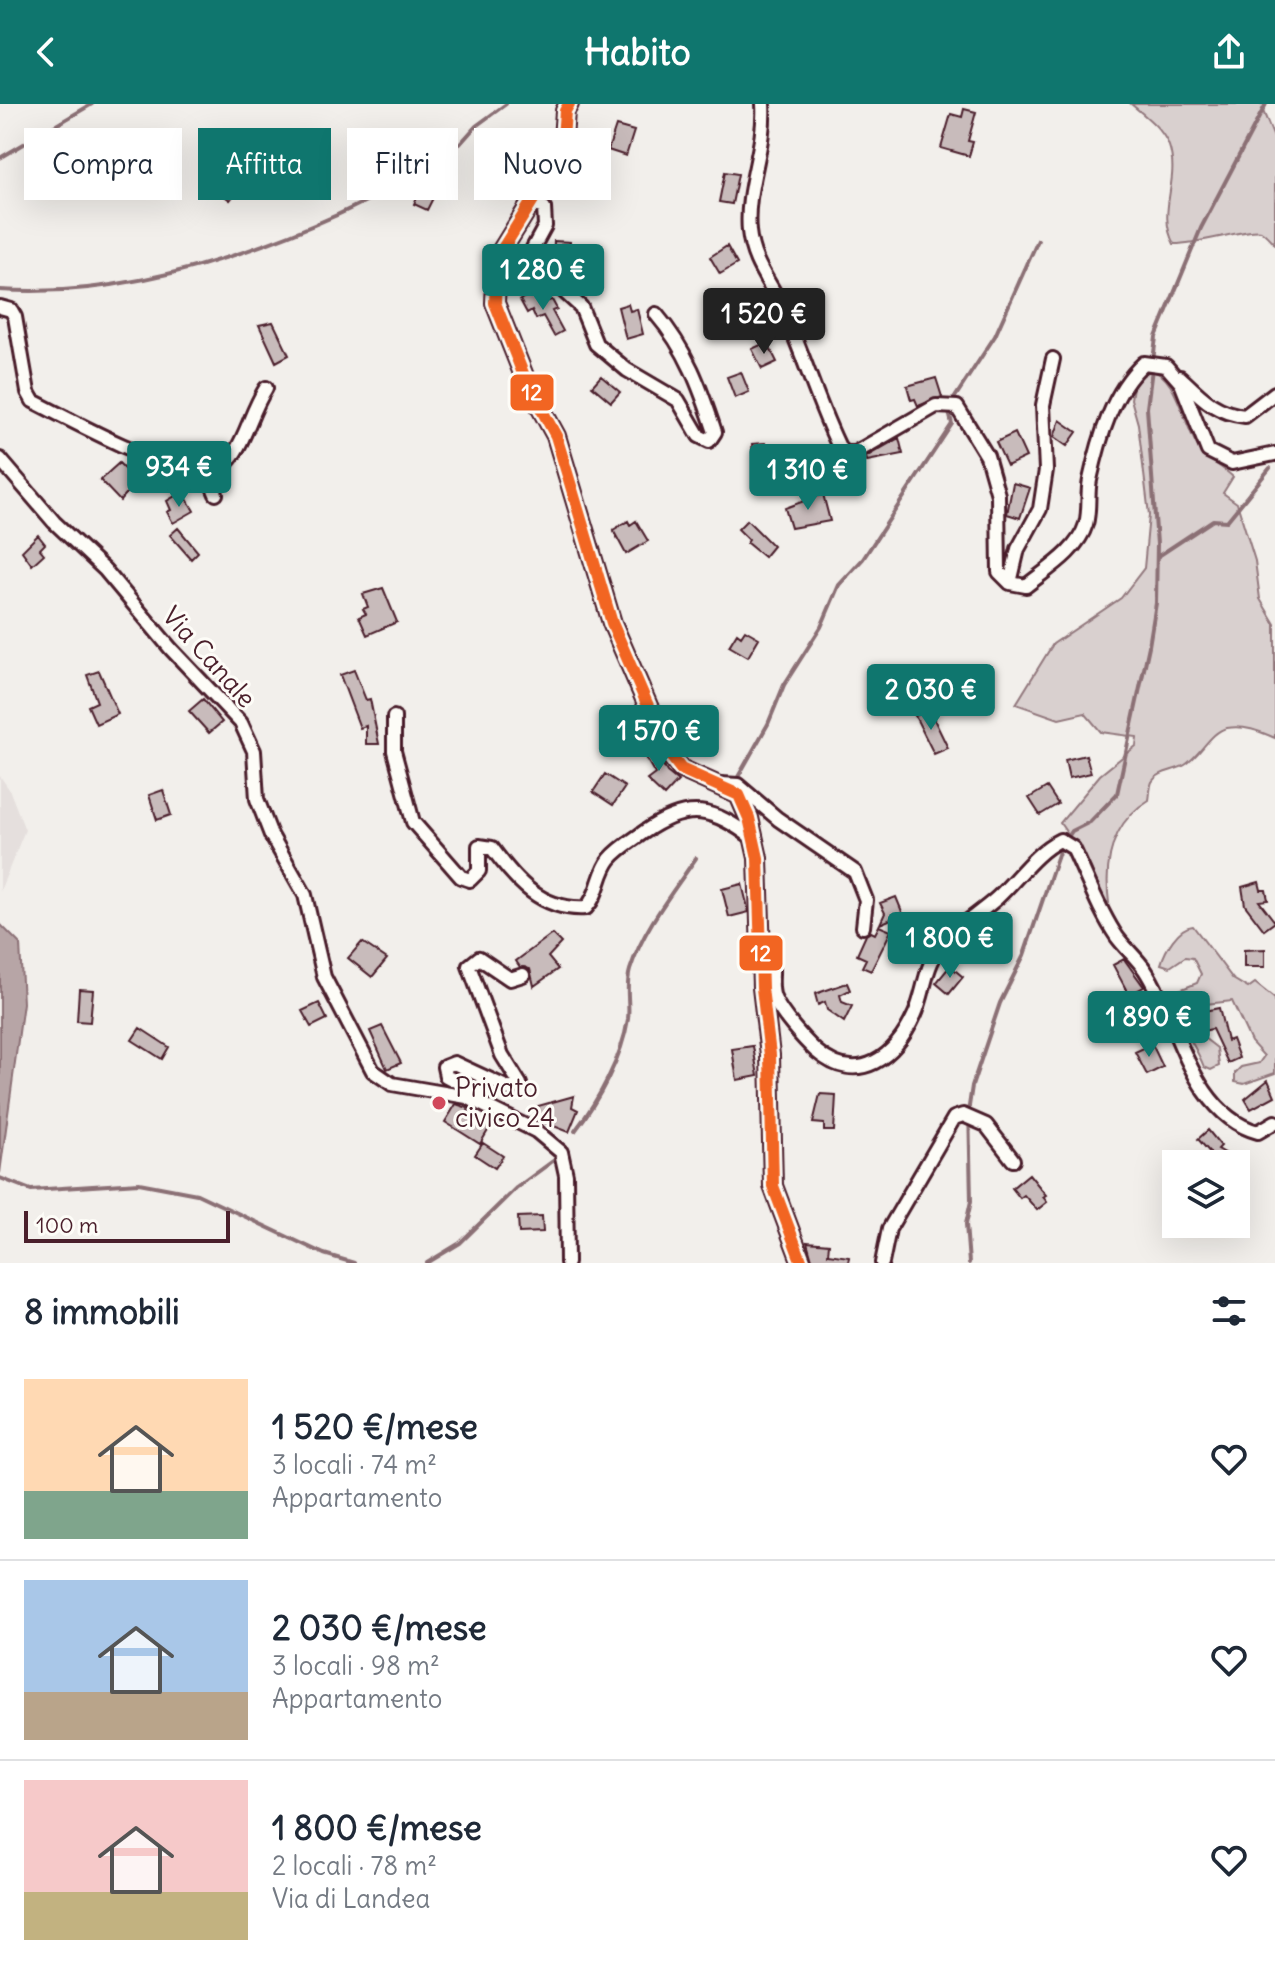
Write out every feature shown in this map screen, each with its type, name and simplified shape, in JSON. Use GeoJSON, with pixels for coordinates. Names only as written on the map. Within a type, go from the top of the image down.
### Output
{"type":"FeatureCollection","features":[{"type":"Feature","properties":{"kind":"street"},"geometry":{"type":"LineString","coordinates":[[569,104],[565,111],[562,153],[497,258],[495,303],[526,381],[556,436],[612,623],[668,752],[681,769],[721,784],[739,795],[754,839],[770,1055],[773,1186],[802,1263]]}},
{"type":"Feature","properties":{"kind":"street"},"geometry":{"type":"LineString","coordinates":[[763,104],[764,138],[752,182],[749,228],[754,260],[780,303],[841,451],[853,454],[936,406],[957,407],[987,456],[995,482],[998,495],[999,572],[1010,583],[1026,586],[1068,552],[1086,524],[1089,482],[1106,423],[1125,380],[1144,363],[1166,366],[1181,383],[1208,451],[1232,463],[1275,454]]}},
{"type":"Feature","properties":{"kind":"street"},"geometry":{"type":"LineString","coordinates":[[533,204],[544,208],[545,226],[533,248],[537,267],[581,307],[596,344],[627,370],[678,400],[699,436],[709,441],[715,432],[696,375],[679,342],[656,314]]}},
{"type":"Feature","properties":{"kind":"street"},"geometry":{"type":"LineString","coordinates":[[0,307],[11,310],[15,317],[28,392],[33,401],[118,445],[171,467],[209,477],[225,468],[240,449],[255,405],[266,388]]}},
{"type":"Feature","properties":{"kind":"street"},"geometry":{"type":"LineString","coordinates":[[1010,583],[1018,549],[1040,509],[1046,470],[1043,405],[1053,359]]}},
{"type":"Feature","properties":{"kind":"street"},"geometry":{"type":"LineString","coordinates":[[1173,374],[1208,405],[1228,414],[1245,416],[1275,393]]}},
{"type":"Feature","properties":{"kind":"street","name":"Via Canale"},"geometry":{"type":"LineString","coordinates":[[0,459],[54,522],[105,570],[171,649],[241,723],[254,751],[257,799],[271,835],[305,895],[324,977],[373,1071],[392,1084],[467,1097],[536,1131],[561,1152],[566,1175],[567,1263]]}},
{"type":"Feature","properties":{"kind":"street"},"geometry":{"type":"LineString","coordinates":[[209,477],[216,494]]}},
{"type":"Feature","properties":{"kind":"street"},"geometry":{"type":"LineString","coordinates":[[394,717],[394,751],[413,822],[461,877],[470,880],[479,871],[479,846],[485,845],[492,848],[522,885],[550,904],[567,909],[586,908],[596,897],[609,859],[665,818],[681,812],[715,813],[754,839]]}},
{"type":"Feature","properties":{"kind":"street"},"geometry":{"type":"LineString","coordinates":[[721,784],[738,785],[778,819],[855,872],[866,900],[863,927]]}},
{"type":"Feature","properties":{"kind":"street"},"geometry":{"type":"LineString","coordinates":[[762,948],[770,954],[773,962],[775,999],[817,1052],[850,1068],[872,1066],[892,1051],[915,1014],[935,954],[950,935],[997,898],[1048,846],[1060,840],[1073,848],[1116,935],[1146,970],[1195,1076],[1232,1121],[1243,1128],[1258,1132],[1275,1122]]}},
{"type":"Feature","properties":{"kind":"street"},"geometry":{"type":"LineString","coordinates":[[475,1102],[480,1094],[446,1076],[444,1067],[454,1063],[510,1089],[520,1084],[502,1055],[469,966],[479,958],[510,979],[523,975]]}},
{"type":"Feature","properties":{"kind":"street"},"geometry":{"type":"LineString","coordinates":[[882,1263],[889,1229],[954,1118],[963,1115],[986,1125],[1013,1160]]}},
{"type":"Feature","properties":{"kind":"shaded area"},"geometry":{"type":"Polygon","coordinates":[[[1131,104],[1266,104],[1263,111],[1275,140],[1275,244],[1263,232],[1256,230],[1174,244],[1167,220],[1172,171],[1169,146],[1158,128],[1131,104]]]}},
{"type":"Feature","properties":{"kind":"shaded area"},"geometry":{"type":"Polygon","coordinates":[[[1150,371],[1160,374],[1174,392],[1202,453],[1233,477],[1223,493],[1237,503],[1255,561],[1260,599],[1275,624],[1275,738],[1245,728],[1221,730],[1185,765],[1155,778],[1149,800],[1126,820],[1113,845],[1108,873],[1109,903],[1102,899],[1091,868],[1060,823],[1100,775],[1136,746],[1137,737],[1101,732],[1085,713],[1059,719],[1016,704],[1053,644],[1121,598],[1144,568],[1149,515],[1138,424],[1131,399],[1134,381],[1150,371]]]}},
{"type":"Feature","properties":{"kind":"shaded area"},"geometry":{"type":"Polygon","coordinates":[[[0,776],[9,789],[25,830],[0,891],[0,776]]]}},
{"type":"Feature","properties":{"kind":"shaded area"},"geometry":{"type":"Polygon","coordinates":[[[0,924],[20,944],[23,1003],[0,1173],[0,924]]]}},
{"type":"Feature","properties":{"kind":"shaded area"},"geometry":{"type":"Polygon","coordinates":[[[1193,926],[1233,979],[1248,988],[1255,983],[1275,999],[1275,1073],[1244,1084],[1235,1082],[1235,1073],[1241,1067],[1259,1063],[1264,1056],[1251,1042],[1232,1001],[1197,1005],[1192,1013],[1195,1031],[1217,1048],[1219,1066],[1211,1070],[1204,1067],[1181,1022],[1172,993],[1197,983],[1201,974],[1193,958],[1185,957],[1170,967],[1161,964],[1177,935],[1193,926]]]}},
{"type":"Feature","properties":{"kind":"building"},"geometry":{"type":"Polygon","coordinates":[[[964,109],[976,112],[968,141],[973,142],[969,156],[941,148],[951,114],[962,117],[964,109]]]}},
{"type":"Feature","properties":{"kind":"building"},"geometry":{"type":"Polygon","coordinates":[[[616,126],[634,131],[626,156],[611,151],[616,126]]]}},
{"type":"Feature","properties":{"kind":"building"},"geometry":{"type":"Polygon","coordinates":[[[725,172],[738,174],[732,204],[719,202],[725,172]]]}},
{"type":"Feature","properties":{"kind":"building"},"geometry":{"type":"Polygon","coordinates":[[[416,200],[432,200],[427,210],[414,204],[416,200]]]}},
{"type":"Feature","properties":{"kind":"building"},"geometry":{"type":"Polygon","coordinates":[[[554,241],[570,242],[569,264],[553,264],[554,241]]]}},
{"type":"Feature","properties":{"kind":"building"},"geometry":{"type":"Polygon","coordinates":[[[727,246],[737,264],[720,274],[710,257],[727,246]]]}},
{"type":"Feature","properties":{"kind":"building"},"geometry":{"type":"Polygon","coordinates":[[[533,292],[539,303],[552,300],[557,309],[552,311],[563,331],[554,336],[543,316],[536,319],[532,310],[527,313],[520,300],[533,292]]]}},
{"type":"Feature","properties":{"kind":"building"},"geometry":{"type":"Polygon","coordinates":[[[628,304],[630,311],[637,309],[643,334],[626,339],[618,307],[628,304]]]}},
{"type":"Feature","properties":{"kind":"building"},"geometry":{"type":"Polygon","coordinates":[[[273,322],[289,355],[276,362],[259,325],[273,322]]]}},
{"type":"Feature","properties":{"kind":"building"},"geometry":{"type":"Polygon","coordinates":[[[767,342],[777,362],[762,369],[752,349],[767,342]]]}},
{"type":"Feature","properties":{"kind":"building"},"geometry":{"type":"Polygon","coordinates":[[[741,372],[749,392],[735,398],[727,377],[741,372]]]}},
{"type":"Feature","properties":{"kind":"building"},"geometry":{"type":"Polygon","coordinates":[[[601,376],[620,392],[611,402],[592,386],[601,376]]]}},
{"type":"Feature","properties":{"kind":"building"},"geometry":{"type":"Polygon","coordinates":[[[936,378],[942,397],[918,406],[915,399],[911,400],[907,386],[936,378]]]}},
{"type":"Feature","properties":{"kind":"building"},"geometry":{"type":"Polygon","coordinates":[[[1060,420],[1077,432],[1067,446],[1054,437],[1060,420]]]}},
{"type":"Feature","properties":{"kind":"building"},"geometry":{"type":"Polygon","coordinates":[[[1015,433],[1026,457],[1007,466],[996,442],[1015,433]]]}},
{"type":"Feature","properties":{"kind":"building"},"geometry":{"type":"Polygon","coordinates":[[[899,438],[903,454],[867,461],[866,457],[899,438]]]}},
{"type":"Feature","properties":{"kind":"building"},"geometry":{"type":"Polygon","coordinates":[[[765,443],[768,467],[754,468],[752,444],[765,443]]]}},
{"type":"Feature","properties":{"kind":"building"},"geometry":{"type":"Polygon","coordinates":[[[119,463],[137,481],[120,501],[100,480],[119,463]]]}},
{"type":"Feature","properties":{"kind":"building"},"geometry":{"type":"Polygon","coordinates":[[[1013,483],[1030,488],[1020,518],[1007,514],[1013,483]]]}},
{"type":"Feature","properties":{"kind":"building"},"geometry":{"type":"Polygon","coordinates":[[[823,494],[830,521],[791,528],[785,508],[823,494]]]}},
{"type":"Feature","properties":{"kind":"building"},"geometry":{"type":"Polygon","coordinates":[[[177,495],[181,502],[187,499],[194,511],[173,523],[167,512],[171,510],[167,501],[177,495]]]}},
{"type":"Feature","properties":{"kind":"building"},"geometry":{"type":"Polygon","coordinates":[[[747,520],[773,546],[764,557],[747,543],[749,540],[738,529],[747,520]]]}},
{"type":"Feature","properties":{"kind":"building"},"geometry":{"type":"Polygon","coordinates":[[[628,521],[630,525],[636,521],[648,541],[626,554],[613,530],[628,521]]]}},
{"type":"Feature","properties":{"kind":"building"},"geometry":{"type":"Polygon","coordinates":[[[178,528],[198,552],[191,559],[170,535],[178,528]]]}},
{"type":"Feature","properties":{"kind":"building"},"geometry":{"type":"Polygon","coordinates":[[[38,535],[45,544],[40,549],[44,554],[32,565],[22,551],[38,535]]]}},
{"type":"Feature","properties":{"kind":"building"},"geometry":{"type":"Polygon","coordinates":[[[383,588],[397,622],[367,635],[359,617],[366,614],[363,609],[368,607],[363,594],[383,588]]]}},
{"type":"Feature","properties":{"kind":"building"},"geometry":{"type":"Polygon","coordinates":[[[745,630],[759,638],[748,657],[729,646],[737,633],[741,636],[745,630]]]}},
{"type":"Feature","properties":{"kind":"building"},"geometry":{"type":"Polygon","coordinates":[[[354,670],[366,700],[370,699],[379,744],[366,744],[366,726],[360,728],[340,675],[354,670]]]}},
{"type":"Feature","properties":{"kind":"building"},"geometry":{"type":"Polygon","coordinates":[[[99,671],[118,714],[96,724],[88,706],[97,702],[87,675],[99,671]]]}},
{"type":"Feature","properties":{"kind":"building"},"geometry":{"type":"Polygon","coordinates":[[[203,699],[222,722],[209,733],[189,711],[203,699]]]}},
{"type":"Feature","properties":{"kind":"building"},"geometry":{"type":"Polygon","coordinates":[[[929,709],[948,748],[934,754],[915,716],[929,709]]]}},
{"type":"Feature","properties":{"kind":"building"},"geometry":{"type":"Polygon","coordinates":[[[653,747],[667,772],[678,781],[664,796],[647,780],[655,774],[643,753],[653,747]]]}},
{"type":"Feature","properties":{"kind":"building"},"geometry":{"type":"Polygon","coordinates":[[[1086,755],[1091,773],[1069,778],[1065,760],[1086,755]]]}},
{"type":"Feature","properties":{"kind":"building"},"geometry":{"type":"Polygon","coordinates":[[[605,774],[625,787],[613,805],[593,792],[605,774]]]}},
{"type":"Feature","properties":{"kind":"building"},"geometry":{"type":"Polygon","coordinates":[[[1047,787],[1058,804],[1040,815],[1029,798],[1047,787]]]}},
{"type":"Feature","properties":{"kind":"building"},"geometry":{"type":"Polygon","coordinates":[[[163,790],[171,815],[157,820],[149,795],[163,790]]]}},
{"type":"Feature","properties":{"kind":"building"},"geometry":{"type":"Polygon","coordinates":[[[1259,882],[1261,890],[1266,890],[1268,900],[1259,901],[1275,922],[1264,930],[1245,905],[1242,887],[1259,882]]]}},
{"type":"Feature","properties":{"kind":"building"},"geometry":{"type":"Polygon","coordinates":[[[742,884],[749,912],[729,917],[722,889],[742,884]]]}},
{"type":"Feature","properties":{"kind":"building"},"geometry":{"type":"Polygon","coordinates":[[[896,897],[903,914],[880,924],[885,913],[880,903],[896,897]]]}},
{"type":"Feature","properties":{"kind":"building"},"geometry":{"type":"Polygon","coordinates":[[[977,925],[980,930],[989,925],[995,937],[970,950],[964,939],[977,925]]]}},
{"type":"Feature","properties":{"kind":"building"},"geometry":{"type":"Polygon","coordinates":[[[879,926],[891,931],[871,971],[862,967],[866,959],[857,955],[866,935],[871,932],[875,934],[879,926]]]}},
{"type":"Feature","properties":{"kind":"building"},"geometry":{"type":"Polygon","coordinates":[[[552,934],[561,943],[548,957],[558,969],[534,986],[530,969],[520,967],[516,961],[552,934]]]}},
{"type":"Feature","properties":{"kind":"building"},"geometry":{"type":"Polygon","coordinates":[[[362,942],[387,959],[372,977],[348,958],[362,942]]]}},
{"type":"Feature","properties":{"kind":"building"},"geometry":{"type":"Polygon","coordinates":[[[1265,949],[1265,967],[1244,967],[1244,950],[1265,949]]]}},
{"type":"Feature","properties":{"kind":"building"},"geometry":{"type":"Polygon","coordinates":[[[1124,959],[1144,987],[1129,995],[1113,965],[1124,959]]]}},
{"type":"Feature","properties":{"kind":"building"},"geometry":{"type":"Polygon","coordinates":[[[950,966],[963,977],[949,994],[936,983],[950,966]]]}},
{"type":"Feature","properties":{"kind":"building"},"geometry":{"type":"Polygon","coordinates":[[[847,983],[850,990],[840,995],[842,1002],[852,1006],[844,1022],[827,1010],[825,1002],[818,1005],[815,994],[847,983]]]}},
{"type":"Feature","properties":{"kind":"building"},"geometry":{"type":"Polygon","coordinates":[[[79,989],[93,990],[90,1022],[77,1021],[79,989]]]}},
{"type":"Feature","properties":{"kind":"building"},"geometry":{"type":"Polygon","coordinates":[[[319,1003],[327,1019],[311,1027],[302,1011],[319,1003]]]}},
{"type":"Feature","properties":{"kind":"building"},"geometry":{"type":"Polygon","coordinates":[[[1219,1008],[1227,1041],[1232,1039],[1239,1058],[1228,1063],[1212,1029],[1203,1031],[1199,1012],[1219,1008]]]}},
{"type":"Feature","properties":{"kind":"building"},"geometry":{"type":"Polygon","coordinates":[[[382,1026],[401,1063],[387,1069],[370,1031],[382,1026]]]}},
{"type":"Feature","properties":{"kind":"building"},"geometry":{"type":"Polygon","coordinates":[[[140,1028],[169,1047],[162,1059],[132,1040],[140,1028]]]}},
{"type":"Feature","properties":{"kind":"building"},"geometry":{"type":"Polygon","coordinates":[[[1152,1044],[1163,1067],[1147,1075],[1135,1052],[1152,1044]]]}},
{"type":"Feature","properties":{"kind":"building"},"geometry":{"type":"Polygon","coordinates":[[[753,1046],[758,1076],[737,1080],[732,1049],[753,1046]]]}},
{"type":"Feature","properties":{"kind":"building"},"geometry":{"type":"Polygon","coordinates":[[[1268,1080],[1275,1096],[1251,1109],[1245,1099],[1268,1080]]]}},
{"type":"Feature","properties":{"kind":"building"},"geometry":{"type":"Polygon","coordinates":[[[820,1094],[836,1095],[834,1131],[824,1131],[824,1124],[813,1123],[820,1094]]]}},
{"type":"Feature","properties":{"kind":"building"},"geometry":{"type":"Polygon","coordinates":[[[574,1096],[572,1107],[578,1110],[569,1132],[533,1118],[538,1106],[574,1096]]]}},
{"type":"Feature","properties":{"kind":"building"},"geometry":{"type":"Polygon","coordinates":[[[456,1104],[468,1108],[469,1114],[490,1127],[480,1144],[445,1122],[456,1104]]]}},
{"type":"Feature","properties":{"kind":"building"},"geometry":{"type":"Polygon","coordinates":[[[1208,1130],[1221,1146],[1220,1150],[1208,1150],[1198,1139],[1208,1130]]]}},
{"type":"Feature","properties":{"kind":"building"},"geometry":{"type":"Polygon","coordinates":[[[483,1143],[503,1156],[495,1168],[475,1155],[483,1143]]]}},
{"type":"Feature","properties":{"kind":"building"},"geometry":{"type":"Polygon","coordinates":[[[1029,1174],[1046,1195],[1043,1197],[1047,1202],[1037,1210],[1024,1195],[1020,1198],[1012,1188],[1029,1174]]]}},
{"type":"Feature","properties":{"kind":"building"},"geometry":{"type":"Polygon","coordinates":[[[542,1216],[543,1232],[519,1233],[518,1217],[542,1216]]]}},
{"type":"Feature","properties":{"kind":"building"},"geometry":{"type":"Polygon","coordinates":[[[807,1242],[829,1244],[828,1254],[849,1257],[848,1263],[813,1263],[807,1242]]]}},
{"type":"Feature","properties":{"kind":"waterway"},"geometry":{"type":"LineString","coordinates":[[0,158],[92,104]]}},
{"type":"Feature","properties":{"kind":"waterway"},"geometry":{"type":"LineString","coordinates":[[460,144],[476,126],[506,104]]}},
{"type":"Feature","properties":{"kind":"waterway"},"geometry":{"type":"LineString","coordinates":[[969,1263],[966,1224],[971,1201],[969,1106],[972,1086],[1000,1003],[1024,955],[1060,849],[1072,831],[1090,822],[1117,794],[1149,646],[1156,603],[1157,544],[1147,408],[1156,337],[1201,228],[1266,104]]}},
{"type":"Feature","properties":{"kind":"waterway"},"geometry":{"type":"LineString","coordinates":[[0,290],[86,288],[173,273],[298,232],[367,200]]}},
{"type":"Feature","properties":{"kind":"waterway"},"geometry":{"type":"LineString","coordinates":[[738,777],[768,724],[784,685],[821,627],[839,585],[863,559],[952,424],[948,408],[995,336],[1038,240]]}},
{"type":"Feature","properties":{"kind":"waterway"},"geometry":{"type":"LineString","coordinates":[[1157,557],[1213,520],[1227,521],[1270,468]]}},
{"type":"Feature","properties":{"kind":"waterway"},"geometry":{"type":"LineString","coordinates":[[575,1131],[615,1064],[628,1019],[629,976],[642,940],[696,858]]}},
{"type":"Feature","properties":{"kind":"waterway"},"geometry":{"type":"LineString","coordinates":[[427,1263],[460,1243],[516,1188],[557,1158]]}},
{"type":"Feature","properties":{"kind":"waterway"},"geometry":{"type":"LineString","coordinates":[[0,1178],[31,1190],[139,1183],[197,1194],[324,1254],[354,1263]]}},
{"type":"Feature","properties":{"kind":"transit line","name":"12"},"geometry":{"type":"LineString","coordinates":[[569,104],[565,111],[562,153],[497,258],[495,303],[526,381],[556,436],[612,623],[668,752],[681,769],[739,795],[749,818],[758,858],[762,988],[770,1055],[773,1186],[802,1263]]}},
{"type":"Feature","properties":{"kind":"place","name":"Privato civico 24"},"geometry":{"type":"Point","coordinates":[439,1103]}}]}
